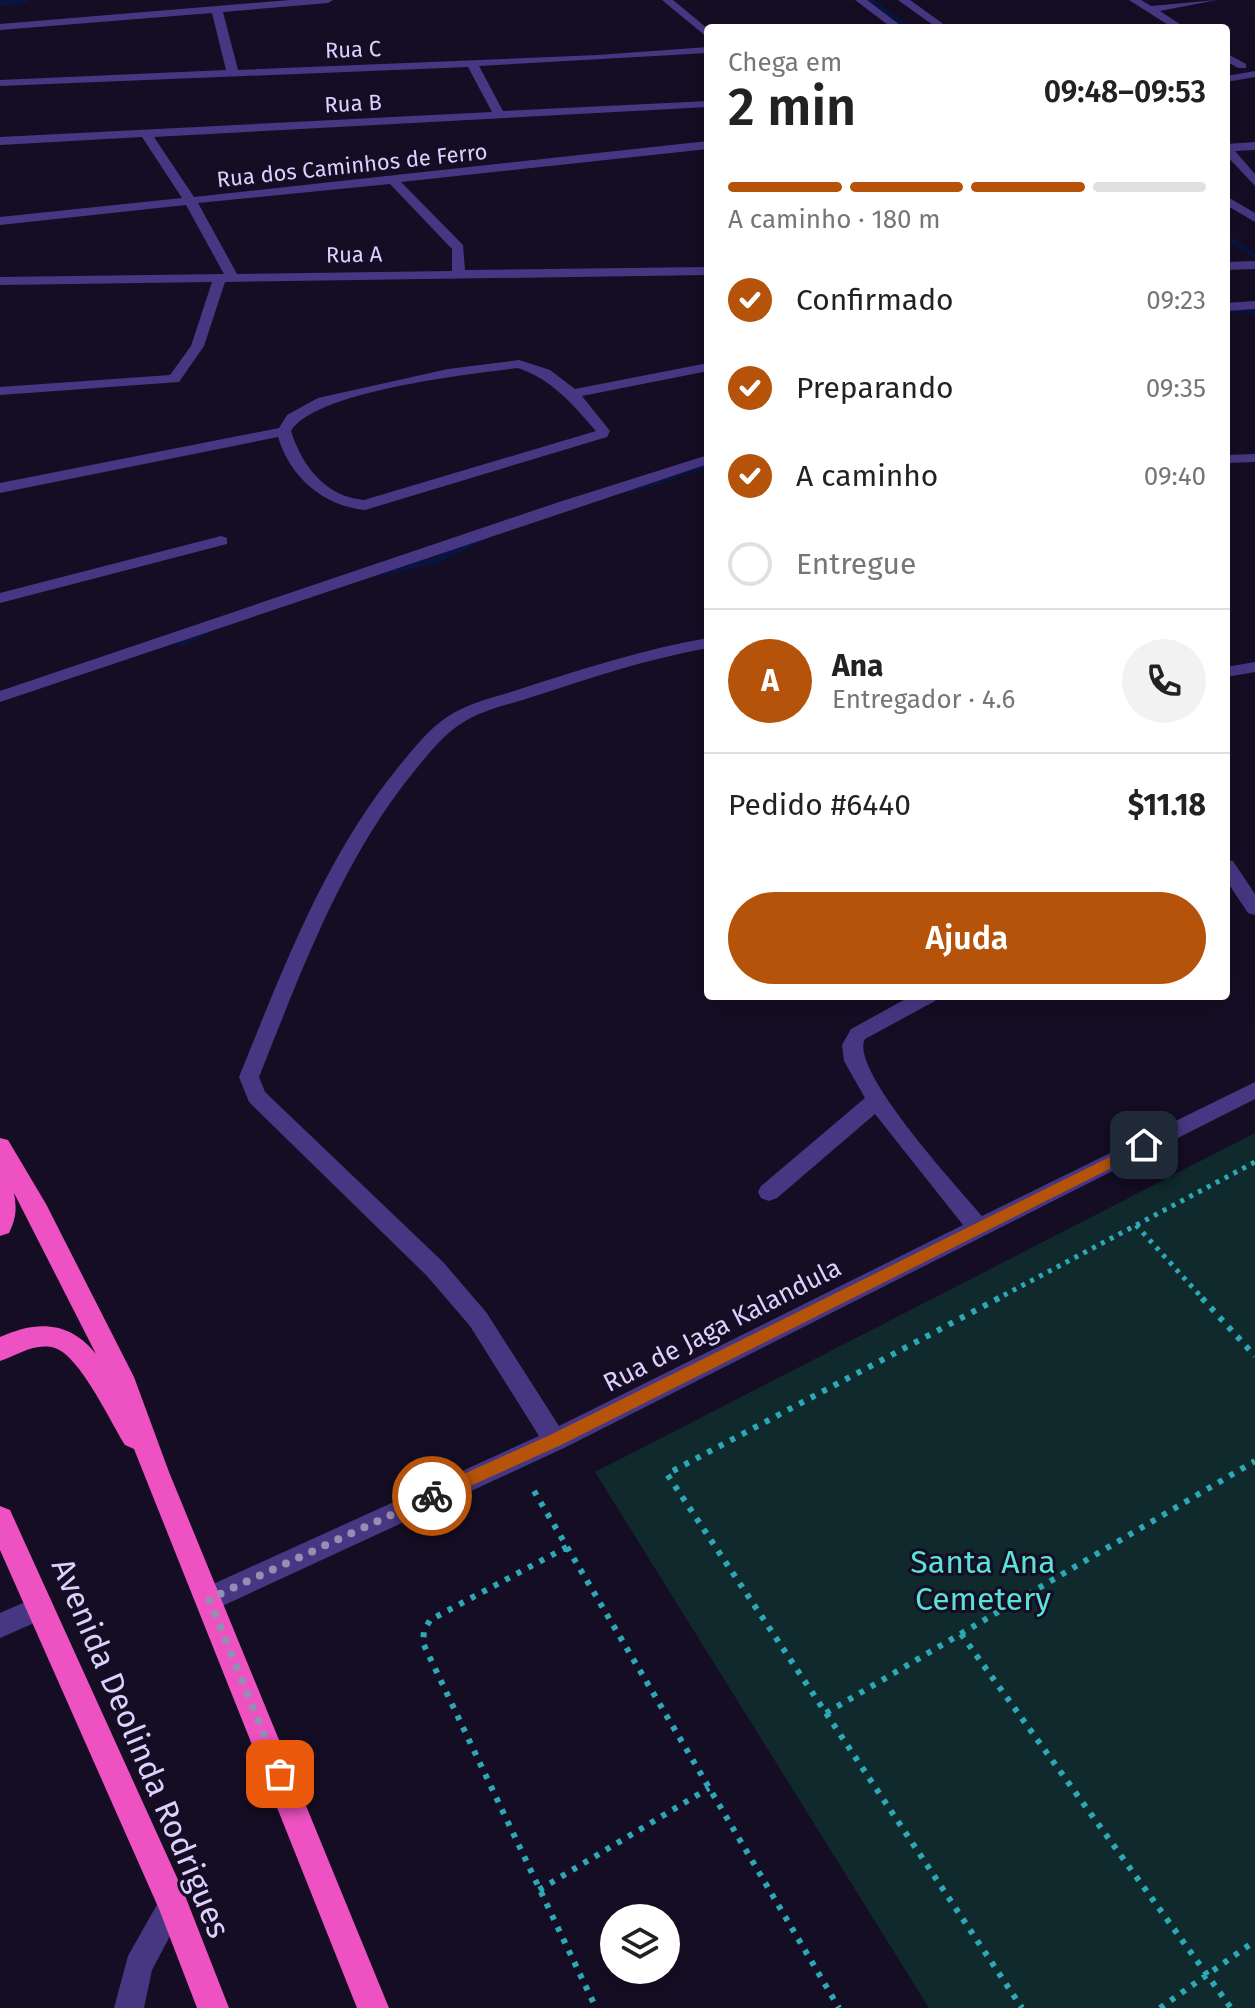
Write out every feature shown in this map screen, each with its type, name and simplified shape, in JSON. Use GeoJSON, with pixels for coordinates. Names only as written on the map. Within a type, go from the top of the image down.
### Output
{"type":"FeatureCollection","features":[{"type":"Feature","properties":{"kind":"highway"},"geometry":{"type":"LineString","coordinates":[[0,1147],[37,1211],[121,1377],[156,1472],[373,2008]]}},
{"type":"Feature","properties":{"kind":"highway"},"geometry":{"type":"LineString","coordinates":[[0,1180],[5,1210],[0,1226]]}},
{"type":"Feature","properties":{"kind":"highway"},"geometry":{"type":"LineString","coordinates":[[0,1350],[30,1338],[52,1336],[71,1344],[156,1472]]}},
{"type":"Feature","properties":{"kind":"highway","name":"Avenida Deolinda Rodrigues"},"geometry":{"type":"LineString","coordinates":[[0,1504],[6,1529],[173,1904],[213,2008]]}},
{"type":"Feature","properties":{"kind":"street"},"geometry":{"type":"LineString","coordinates":[[0,27],[328,0]]}},
{"type":"Feature","properties":{"kind":"street"},"geometry":{"type":"LineString","coordinates":[[667,0],[704,32]]}},
{"type":"Feature","properties":{"kind":"street"},"geometry":{"type":"LineString","coordinates":[[860,0],[893,24]]}},
{"type":"Feature","properties":{"kind":"street"},"geometry":{"type":"LineString","coordinates":[[903,0],[938,24]]}},
{"type":"Feature","properties":{"kind":"street"},"geometry":{"type":"LineString","coordinates":[[1134,0],[1174,24]]}},
{"type":"Feature","properties":{"kind":"street"},"geometry":{"type":"LineString","coordinates":[[1150,9],[1212,0]]}},
{"type":"Feature","properties":{"kind":"street"},"geometry":{"type":"LineString","coordinates":[[217,10],[233,74]]}},
{"type":"Feature","properties":{"kind":"street","name":"Rua C"},"geometry":{"type":"LineString","coordinates":[[0,83],[472,64],[704,50]]}},
{"type":"Feature","properties":{"kind":"street"},"geometry":{"type":"LineString","coordinates":[[1230,58],[1249,65]]}},
{"type":"Feature","properties":{"kind":"street"},"geometry":{"type":"LineString","coordinates":[[472,64],[499,115]]}},
{"type":"Feature","properties":{"kind":"street"},"geometry":{"type":"LineString","coordinates":[[1230,78],[1255,74]]}},
{"type":"Feature","properties":{"kind":"street","name":"Rua B"},"geometry":{"type":"LineString","coordinates":[[0,141],[704,104]]}},
{"type":"Feature","properties":{"kind":"street"},"geometry":{"type":"LineString","coordinates":[[0,391],[174,379],[181,374],[226,277],[191,202],[146,134]]}},
{"type":"Feature","properties":{"kind":"street","name":"Rua dos Caminhos de Ferro"},"geometry":{"type":"LineString","coordinates":[[0,221],[704,145]]}},
{"type":"Feature","properties":{"kind":"street"},"geometry":{"type":"LineString","coordinates":[[1230,148],[1255,146]]}},
{"type":"Feature","properties":{"kind":"street"},"geometry":{"type":"LineString","coordinates":[[1230,153],[1255,182]]}},
{"type":"Feature","properties":{"kind":"street"},"geometry":{"type":"LineString","coordinates":[[394,181],[458,248],[459,273]]}},
{"type":"Feature","properties":{"kind":"street"},"geometry":{"type":"LineString","coordinates":[[1230,202],[1255,218]]}},
{"type":"Feature","properties":{"kind":"street"},"geometry":{"type":"LineString","coordinates":[[1230,266],[1255,265]]}},
{"type":"Feature","properties":{"kind":"street","name":"Rua A"},"geometry":{"type":"LineString","coordinates":[[0,281],[704,271]]}},
{"type":"Feature","properties":{"kind":"street"},"geometry":{"type":"LineString","coordinates":[[1230,307],[1255,305]]}},
{"type":"Feature","properties":{"kind":"street"},"geometry":{"type":"LineString","coordinates":[[0,488],[284,431],[292,418],[323,401],[448,373],[519,364],[545,373],[572,394],[603,431],[602,434],[365,505],[352,505],[327,495],[291,450],[284,431]]}},
{"type":"Feature","properties":{"kind":"street"},"geometry":{"type":"LineString","coordinates":[[572,394],[704,368]]}},
{"type":"Feature","properties":{"kind":"street"},"geometry":{"type":"LineString","coordinates":[[1230,459],[1255,458]]}},
{"type":"Feature","properties":{"kind":"street"},"geometry":{"type":"LineString","coordinates":[[0,697],[704,460]]}},
{"type":"Feature","properties":{"kind":"street"},"geometry":{"type":"LineString","coordinates":[[0,598],[221,541]]}},
{"type":"Feature","properties":{"kind":"street"},"geometry":{"type":"LineString","coordinates":[[555,1440],[478,1319],[435,1269],[256,1096],[249,1077],[317,920],[346,862],[392,785],[437,734],[458,718],[536,690],[596,670],[704,644]]}},
{"type":"Feature","properties":{"kind":"street"},"geometry":{"type":"LineString","coordinates":[[1230,671],[1255,667]]}},
{"type":"Feature","properties":{"kind":"street"},"geometry":{"type":"LineString","coordinates":[[1230,872],[1255,908]]}},
{"type":"Feature","properties":{"kind":"street"},"geometry":{"type":"LineString","coordinates":[[921,1000],[858,1034],[852,1045],[854,1057],[877,1100],[931,1173],[978,1227]]}},
{"type":"Feature","properties":{"kind":"street","name":"Rua de Jaga Kalandula"},"geometry":{"type":"LineString","coordinates":[[209,1599],[555,1440],[1255,1090]]}},
{"type":"Feature","properties":{"kind":"street"},"geometry":{"type":"LineString","coordinates":[[769,1192],[877,1100]]}},
{"type":"Feature","properties":{"kind":"street"},"geometry":{"type":"LineString","coordinates":[[0,1626],[41,1607]]}},
{"type":"Feature","properties":{"kind":"street"},"geometry":{"type":"LineString","coordinates":[[129,2008],[138,1966],[173,1904]]}},
{"type":"Feature","properties":{"kind":"path"},"geometry":{"type":"LineString","coordinates":[[1022,2008],[667,1474],[1255,1162]]}},
{"type":"Feature","properties":{"kind":"path"},"geometry":{"type":"LineString","coordinates":[[1136,1225],[1255,1356]]}},
{"type":"Feature","properties":{"kind":"path"},"geometry":{"type":"LineString","coordinates":[[826,1713],[1255,1461]]}},
{"type":"Feature","properties":{"kind":"path"},"geometry":{"type":"LineString","coordinates":[[534,1491],[839,2008]]}},
{"type":"Feature","properties":{"kind":"path"},"geometry":{"type":"LineString","coordinates":[[567,1547],[442,1612],[430,1620],[424,1631],[423,1643],[596,2008]]}},
{"type":"Feature","properties":{"kind":"path"},"geometry":{"type":"LineString","coordinates":[[961,1634],[1231,2008]]}},
{"type":"Feature","properties":{"kind":"path"},"geometry":{"type":"LineString","coordinates":[[539,1890],[709,1788]]}},
{"type":"Feature","properties":{"kind":"path"},"geometry":{"type":"LineString","coordinates":[[1160,2008],[1255,1941]]}},
{"type":"Feature","properties":{"kind":"green space","name":"Santa Ana Cemetery"},"geometry":{"type":"Polygon","coordinates":[[[1255,1133],[1255,2008],[929,2008],[595,1472],[1255,1133]]]}},
{"type":"Feature","properties":{"kind":"waterway"},"geometry":{"type":"LineString","coordinates":[[0,4],[26,0]]}},
{"type":"Feature","properties":{"kind":"waterway"},"geometry":{"type":"LineString","coordinates":[[870,0],[903,24]]}},
{"type":"Feature","properties":{"kind":"waterway"},"geometry":{"type":"LineString","coordinates":[[1230,239],[1255,256]]}},
{"type":"Feature","properties":{"kind":"waterway"},"geometry":{"type":"LineString","coordinates":[[1230,310],[1255,311]]}},
{"type":"Feature","properties":{"kind":"waterway"},"geometry":{"type":"LineString","coordinates":[[629,490],[704,466]]}},
{"type":"Feature","properties":{"kind":"waterway"},"geometry":{"type":"LineString","coordinates":[[377,574],[436,560],[491,534]]}},
{"type":"Feature","properties":{"kind":"waterway"},"geometry":{"type":"LineString","coordinates":[[181,643],[205,632]]}},
{"type":"Feature","properties":{"kind":"way so far"},"geometry":{"type":"LineString","coordinates":[[280,1774],[209,1599],[432,1496]]}},
{"type":"Feature","properties":{"kind":"route"},"geometry":{"type":"LineString","coordinates":[[432,1496],[555,1440],[1144,1145]]}}]}
